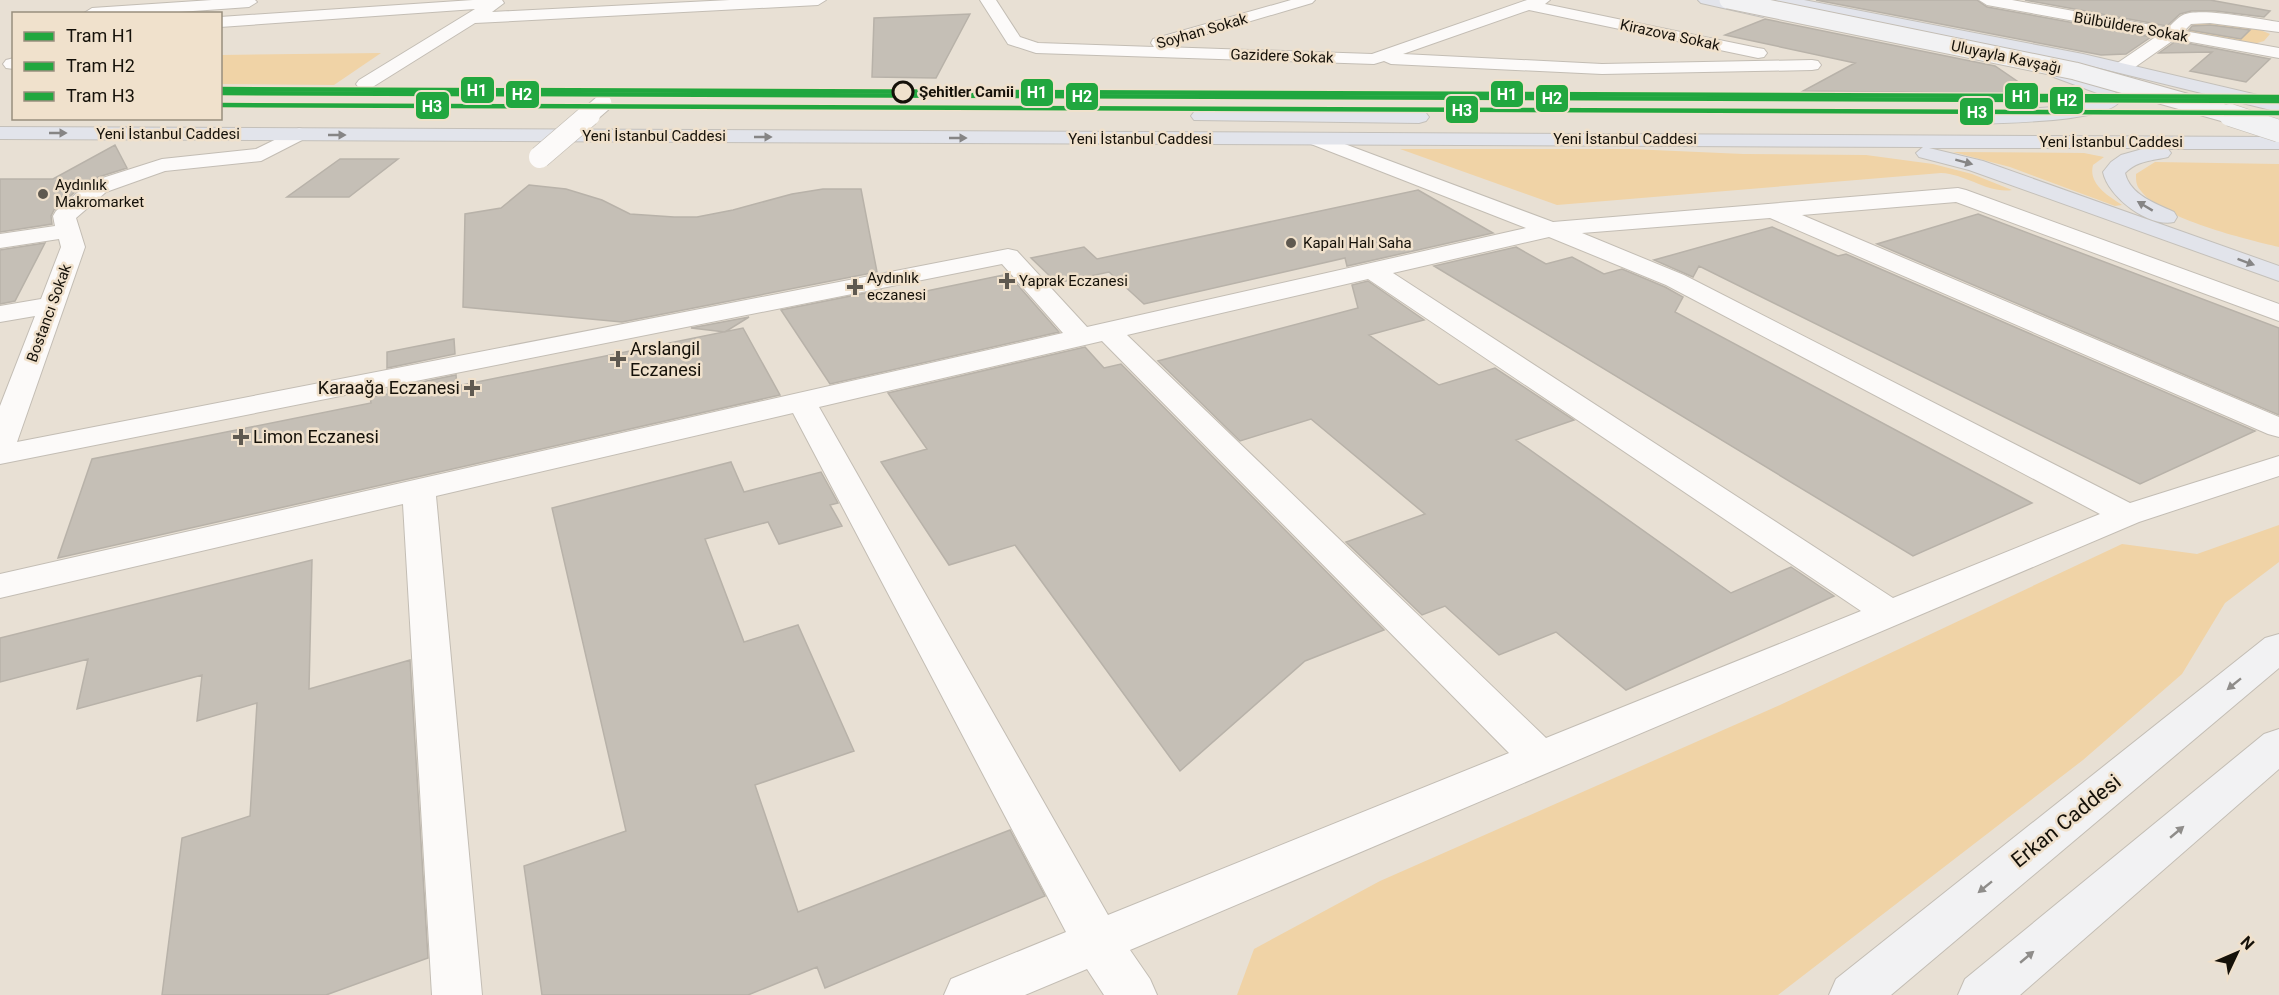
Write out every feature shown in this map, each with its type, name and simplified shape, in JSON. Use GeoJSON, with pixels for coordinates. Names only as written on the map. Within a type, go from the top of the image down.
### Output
{"type":"FeatureCollection","features":[{"type":"Feature","properties":{"kind":"highway"},"geometry":{"type":"LineString","coordinates":[[1706,0],[2044,69],[2084,80],[2114,82],[2133,77],[2122,68]]}},
{"type":"Feature","properties":{"kind":"highway"},"geometry":{"type":"LineString","coordinates":[[1781,0],[2122,68],[2279,106]]}},
{"type":"Feature","properties":{"kind":"highway"},"geometry":{"type":"LineString","coordinates":[[1983,118],[2086,110],[2106,105],[2110,101],[2109,94],[2084,80]]}},
{"type":"Feature","properties":{"kind":"highway","name":"Yeni İstanbul Caddesi"},"geometry":{"type":"LineString","coordinates":[[566,115],[608,109]]}},
{"type":"Feature","properties":{"kind":"highway","name":"Yeni İstanbul Caddesi"},"geometry":{"type":"LineString","coordinates":[[1184,116],[1434,117]]}},
{"type":"Feature","properties":{"kind":"highway","name":"Yeni İstanbul Caddesi"},"geometry":{"type":"LineString","coordinates":[[1959,118],[2113,119]]}},
{"type":"Feature","properties":{"kind":"highway","name":"Yeni İstanbul Caddesi"},"geometry":{"type":"LineString","coordinates":[[2172,119],[2279,121]]}},
{"type":"Feature","properties":{"kind":"highway","name":"Yeni İstanbul Caddesi"},"geometry":{"type":"LineString","coordinates":[[0,133],[1318,140],[1781,139],[2279,144]]}},
{"type":"Feature","properties":{"kind":"highway"},"geometry":{"type":"LineString","coordinates":[[1781,139],[1905,150],[1976,165],[2279,274]]}},
{"type":"Feature","properties":{"kind":"highway"},"geometry":{"type":"LineString","coordinates":[[2279,144],[2141,156],[2123,162],[2114,172],[2114,179],[2118,186],[2152,210],[2213,235],[2279,252]]}},
{"type":"Feature","properties":{"kind":"main road","name":"Uluyayla Kavşağı"},"geometry":{"type":"LineString","coordinates":[[1728,0],[2101,77],[2179,98],[2279,131]]}},
{"type":"Feature","properties":{"kind":"main road","name":"Uluyayla Kavşağı"},"geometry":{"type":"LineString","coordinates":[[1755,0],[2088,67],[2175,89],[2279,121]]}},
{"type":"Feature","properties":{"kind":"main road","name":"Erkan Caddesi"},"geometry":{"type":"LineString","coordinates":[[1854,995],[2279,647]]}},
{"type":"Feature","properties":{"kind":"main road"},"geometry":{"type":"LineString","coordinates":[[1983,995],[2279,746]]}},
{"type":"Feature","properties":{"kind":"street"},"geometry":{"type":"LineString","coordinates":[[94,12],[113,0]]}},
{"type":"Feature","properties":{"kind":"street"},"geometry":{"type":"LineString","coordinates":[[472,18],[818,0]]}},
{"type":"Feature","properties":{"kind":"street","name":"Gazidere Sokak"},"geometry":{"type":"LineString","coordinates":[[988,0],[1014,40],[1036,48],[1374,59],[1535,2]]}},
{"type":"Feature","properties":{"kind":"street","name":"Bülbüldere Sokak"},"geometry":{"type":"LineString","coordinates":[[1987,0],[2278,52]]}},
{"type":"Feature","properties":{"kind":"street"},"geometry":{"type":"LineString","coordinates":[[106,12],[262,1]]}},
{"type":"Feature","properties":{"kind":"street"},"geometry":{"type":"LineString","coordinates":[[365,84],[498,1]]}},
{"type":"Feature","properties":{"kind":"street"},"geometry":{"type":"LineString","coordinates":[[222,22],[498,1]]}},
{"type":"Feature","properties":{"kind":"street","name":"Soyhan Sokak"},"geometry":{"type":"LineString","coordinates":[[1131,51],[1293,1]]}},
{"type":"Feature","properties":{"kind":"street","name":"Kirazova Sokak"},"geometry":{"type":"LineString","coordinates":[[1374,59],[1602,69],[1812,65],[1535,2]]}},
{"type":"Feature","properties":{"kind":"street"},"geometry":{"type":"LineString","coordinates":[[2122,68],[2171,34],[2187,19],[2210,18],[2279,27]]}},
{"type":"Feature","properties":{"kind":"street"},"geometry":{"type":"LineString","coordinates":[[540,157],[608,109]]}},
{"type":"Feature","properties":{"kind":"street","name":"Bostancı Sokak"},"geometry":{"type":"LineString","coordinates":[[0,447],[73,247],[64,216],[98,187],[162,165],[261,155],[299,134]]}},
{"type":"Feature","properties":{"kind":"street"},"geometry":{"type":"LineString","coordinates":[[1318,140],[1551,229],[1675,280],[2127,515]]}},
{"type":"Feature","properties":{"kind":"street"},"geometry":{"type":"LineString","coordinates":[[0,586],[1551,229],[1958,195],[2279,313]]}},
{"type":"Feature","properties":{"kind":"street"},"geometry":{"type":"LineString","coordinates":[[1772,211],[2279,428]]}},
{"type":"Feature","properties":{"kind":"street"},"geometry":{"type":"LineString","coordinates":[[0,241],[69,231]]}},
{"type":"Feature","properties":{"kind":"street"},"geometry":{"type":"LineString","coordinates":[[0,455],[1008,256],[1094,334],[1540,758]]}},
{"type":"Feature","properties":{"kind":"street"},"geometry":{"type":"LineString","coordinates":[[1372,270],[1890,613]]}},
{"type":"Feature","properties":{"kind":"street"},"geometry":{"type":"LineString","coordinates":[[0,314],[52,305]]}},
{"type":"Feature","properties":{"kind":"street"},"geometry":{"type":"LineString","coordinates":[[802,402],[1097,942],[1132,995]]}},
{"type":"Feature","properties":{"kind":"street"},"geometry":{"type":"LineString","coordinates":[[969,995],[2127,515],[2279,466]]}},
{"type":"Feature","properties":{"kind":"street"},"geometry":{"type":"LineString","coordinates":[[419,490],[457,995]]}},
{"type":"Feature","properties":{"kind":"shaded area"},"geometry":{"type":"Polygon","coordinates":[[[2198,21],[2258,29],[2270,34],[2264,41],[2254,44],[2184,33],[2198,21]]]}},
{"type":"Feature","properties":{"kind":"shaded area"},"geometry":{"type":"Polygon","coordinates":[[[381,53],[334,85],[222,84],[222,55],[381,53]]]}},
{"type":"Feature","properties":{"kind":"shaded area"},"geometry":{"type":"Polygon","coordinates":[[[1400,149],[1631,149],[1743,154],[1866,155],[1933,164],[1972,174],[2012,190],[1986,187],[1941,173],[1557,205],[1400,149]]]}},
{"type":"Feature","properties":{"kind":"shaded area"},"geometry":{"type":"Polygon","coordinates":[[[1953,152],[2084,153],[2104,157],[2093,165],[2093,178],[2100,189],[2122,205],[2115,206],[2010,167],[1953,152]]]}},
{"type":"Feature","properties":{"kind":"shaded area"},"geometry":{"type":"Polygon","coordinates":[[[2155,162],[2279,164],[2279,247],[2185,219],[2152,201],[2138,187],[2136,174],[2155,162]]]}},
{"type":"Feature","properties":{"kind":"shaded area"},"geometry":{"type":"Polygon","coordinates":[[[2279,525],[2279,562],[2225,603],[2182,674],[2083,760],[1778,995],[1237,995],[1254,949],[1380,881],[1780,705],[2122,544],[2197,554],[2279,525]]]}},
{"type":"Feature","properties":{"kind":"building"},"geometry":{"type":"Polygon","coordinates":[[[1816,0],[1977,0],[1987,7],[2151,37],[2126,54],[2101,55],[1816,0]]]}},
{"type":"Feature","properties":{"kind":"building"},"geometry":{"type":"Polygon","coordinates":[[[2025,0],[2210,0],[2270,11],[2264,17],[2216,11],[2191,11],[2180,14],[2167,26],[2025,0]]]}},
{"type":"Feature","properties":{"kind":"building"},"geometry":{"type":"Polygon","coordinates":[[[970,14],[936,78],[872,77],[874,18],[970,14]]]}},
{"type":"Feature","properties":{"kind":"building"},"geometry":{"type":"Polygon","coordinates":[[[1765,19],[1995,66],[2036,94],[1803,91],[1855,63],[1725,35],[1765,19]]]}},
{"type":"Feature","properties":{"kind":"building"},"geometry":{"type":"Polygon","coordinates":[[[2210,25],[2250,30],[2241,39],[2189,30],[2192,26],[2210,25]]]}},
{"type":"Feature","properties":{"kind":"building"},"geometry":{"type":"Polygon","coordinates":[[[2176,41],[2270,59],[2246,82],[2190,71],[2212,52],[2159,53],[2176,41]]]}},
{"type":"Feature","properties":{"kind":"building","name":"Aydınlık Makromarket"},"geometry":{"type":"Polygon","coordinates":[[[115,145],[127,168],[89,180],[54,210],[51,216],[52,224],[0,232],[0,179],[53,179],[115,145]]]}},
{"type":"Feature","properties":{"kind":"building"},"geometry":{"type":"Polygon","coordinates":[[[340,159],[398,159],[349,197],[287,197],[340,159]]]}},
{"type":"Feature","properties":{"kind":"building"},"geometry":{"type":"Polygon","coordinates":[[[529,185],[566,189],[602,200],[630,214],[674,217],[697,217],[792,194],[823,189],[861,189],[877,272],[622,322],[463,307],[465,214],[501,208],[529,185]]]}},
{"type":"Feature","properties":{"kind":"building","name":"Kapalı Halı Saha"},"geometry":{"type":"Polygon","coordinates":[[[1418,190],[1493,233],[1347,266],[1345,258],[1144,304],[1109,272],[1057,283],[1031,258],[1084,247],[1097,259],[1418,190]]]}},
{"type":"Feature","properties":{"kind":"building"},"geometry":{"type":"Polygon","coordinates":[[[1978,214],[2279,328],[2279,415],[1877,244],[1978,214]]]}},
{"type":"Feature","properties":{"kind":"building"},"geometry":{"type":"Polygon","coordinates":[[[1772,227],[1838,256],[1846,254],[2255,431],[2140,484],[1699,266],[1693,277],[1654,260],[1772,227]]]}},
{"type":"Feature","properties":{"kind":"building"},"geometry":{"type":"Polygon","coordinates":[[[45,243],[15,301],[0,304],[0,250],[45,243]]]}},
{"type":"Feature","properties":{"kind":"building"},"geometry":{"type":"Polygon","coordinates":[[[1516,247],[1546,264],[1572,257],[1604,274],[1622,269],[1665,287],[1683,297],[1675,312],[2032,503],[1913,556],[1434,266],[1516,247]]]}},
{"type":"Feature","properties":{"kind":"building"},"geometry":{"type":"Polygon","coordinates":[[[1008,274],[1059,332],[830,384],[781,310],[881,290],[883,300],[1008,274]]]}},
{"type":"Feature","properties":{"kind":"building"},"geometry":{"type":"Polygon","coordinates":[[[1368,281],[1424,320],[1369,335],[1439,385],[1495,368],[1574,420],[1516,440],[1731,593],[1791,567],[1834,596],[1626,690],[1556,632],[1499,655],[1445,606],[1422,615],[1346,542],[1425,514],[1311,419],[1240,441],[1158,361],[1358,308],[1352,285],[1368,281]]]}},
{"type":"Feature","properties":{"kind":"building"},"geometry":{"type":"Polygon","coordinates":[[[749,317],[725,332],[691,328],[749,317]]]}},
{"type":"Feature","properties":{"kind":"building"},"geometry":{"type":"Polygon","coordinates":[[[743,328],[780,395],[58,558],[92,459],[371,403],[370,397],[388,394],[388,389],[456,375],[457,386],[743,328]]]}},
{"type":"Feature","properties":{"kind":"building"},"geometry":{"type":"Polygon","coordinates":[[[454,339],[455,354],[387,368],[387,352],[454,339]]]}},
{"type":"Feature","properties":{"kind":"building"},"geometry":{"type":"Polygon","coordinates":[[[1085,347],[1104,368],[1121,364],[1384,630],[1305,661],[1180,771],[1015,545],[949,565],[881,462],[927,449],[888,393],[1085,347]]]}},
{"type":"Feature","properties":{"kind":"building"},"geometry":{"type":"Polygon","coordinates":[[[731,462],[744,492],[821,472],[838,503],[830,505],[842,526],[779,544],[768,522],[705,539],[744,642],[798,625],[854,751],[755,785],[798,912],[1010,830],[1045,896],[825,988],[817,967],[748,995],[542,995],[524,866],[626,831],[552,508],[731,462]]]}},
{"type":"Feature","properties":{"kind":"building"},"geometry":{"type":"Polygon","coordinates":[[[312,560],[309,689],[410,660],[428,958],[326,995],[162,995],[182,838],[250,816],[257,703],[197,721],[202,675],[77,709],[88,659],[0,682],[0,638],[312,560]]]}},
{"type":"Feature","properties":{"kind":"tram line","name":"H1"},"geometry":{"type":"LineString","coordinates":[[222,89],[2279,97]]}},
{"type":"Feature","properties":{"kind":"tram line","name":"H2"},"geometry":{"type":"LineString","coordinates":[[222,93],[2279,101]]}},
{"type":"Feature","properties":{"kind":"tram line","name":"H3"},"geometry":{"type":"LineString","coordinates":[[222,105],[2279,113]]}},
{"type":"Feature","properties":{"kind":"place","name":"Şehitler Camii"},"geometry":{"type":"Point","coordinates":[903,92]}},
{"type":"Feature","properties":{"kind":"place","name":"Aydınlık Makromarket"},"geometry":{"type":"Point","coordinates":[43,194]}},
{"type":"Feature","properties":{"kind":"place","name":"Kapalı Halı Saha"},"geometry":{"type":"Point","coordinates":[1291,243]}},
{"type":"Feature","properties":{"kind":"place","name":"Yaprak Eczanesi"},"geometry":{"type":"Point","coordinates":[1007,281]}},
{"type":"Feature","properties":{"kind":"place","name":"Aydınlık eczanesi"},"geometry":{"type":"Point","coordinates":[855,287]}},
{"type":"Feature","properties":{"kind":"place","name":"Arslangil Eczanesi"},"geometry":{"type":"Point","coordinates":[618,359]}},
{"type":"Feature","properties":{"kind":"place","name":"Karaağa Eczanesi"},"geometry":{"type":"Point","coordinates":[472,388]}},
{"type":"Feature","properties":{"kind":"place","name":"Limon Eczanesi"},"geometry":{"type":"Point","coordinates":[241,437]}}]}
